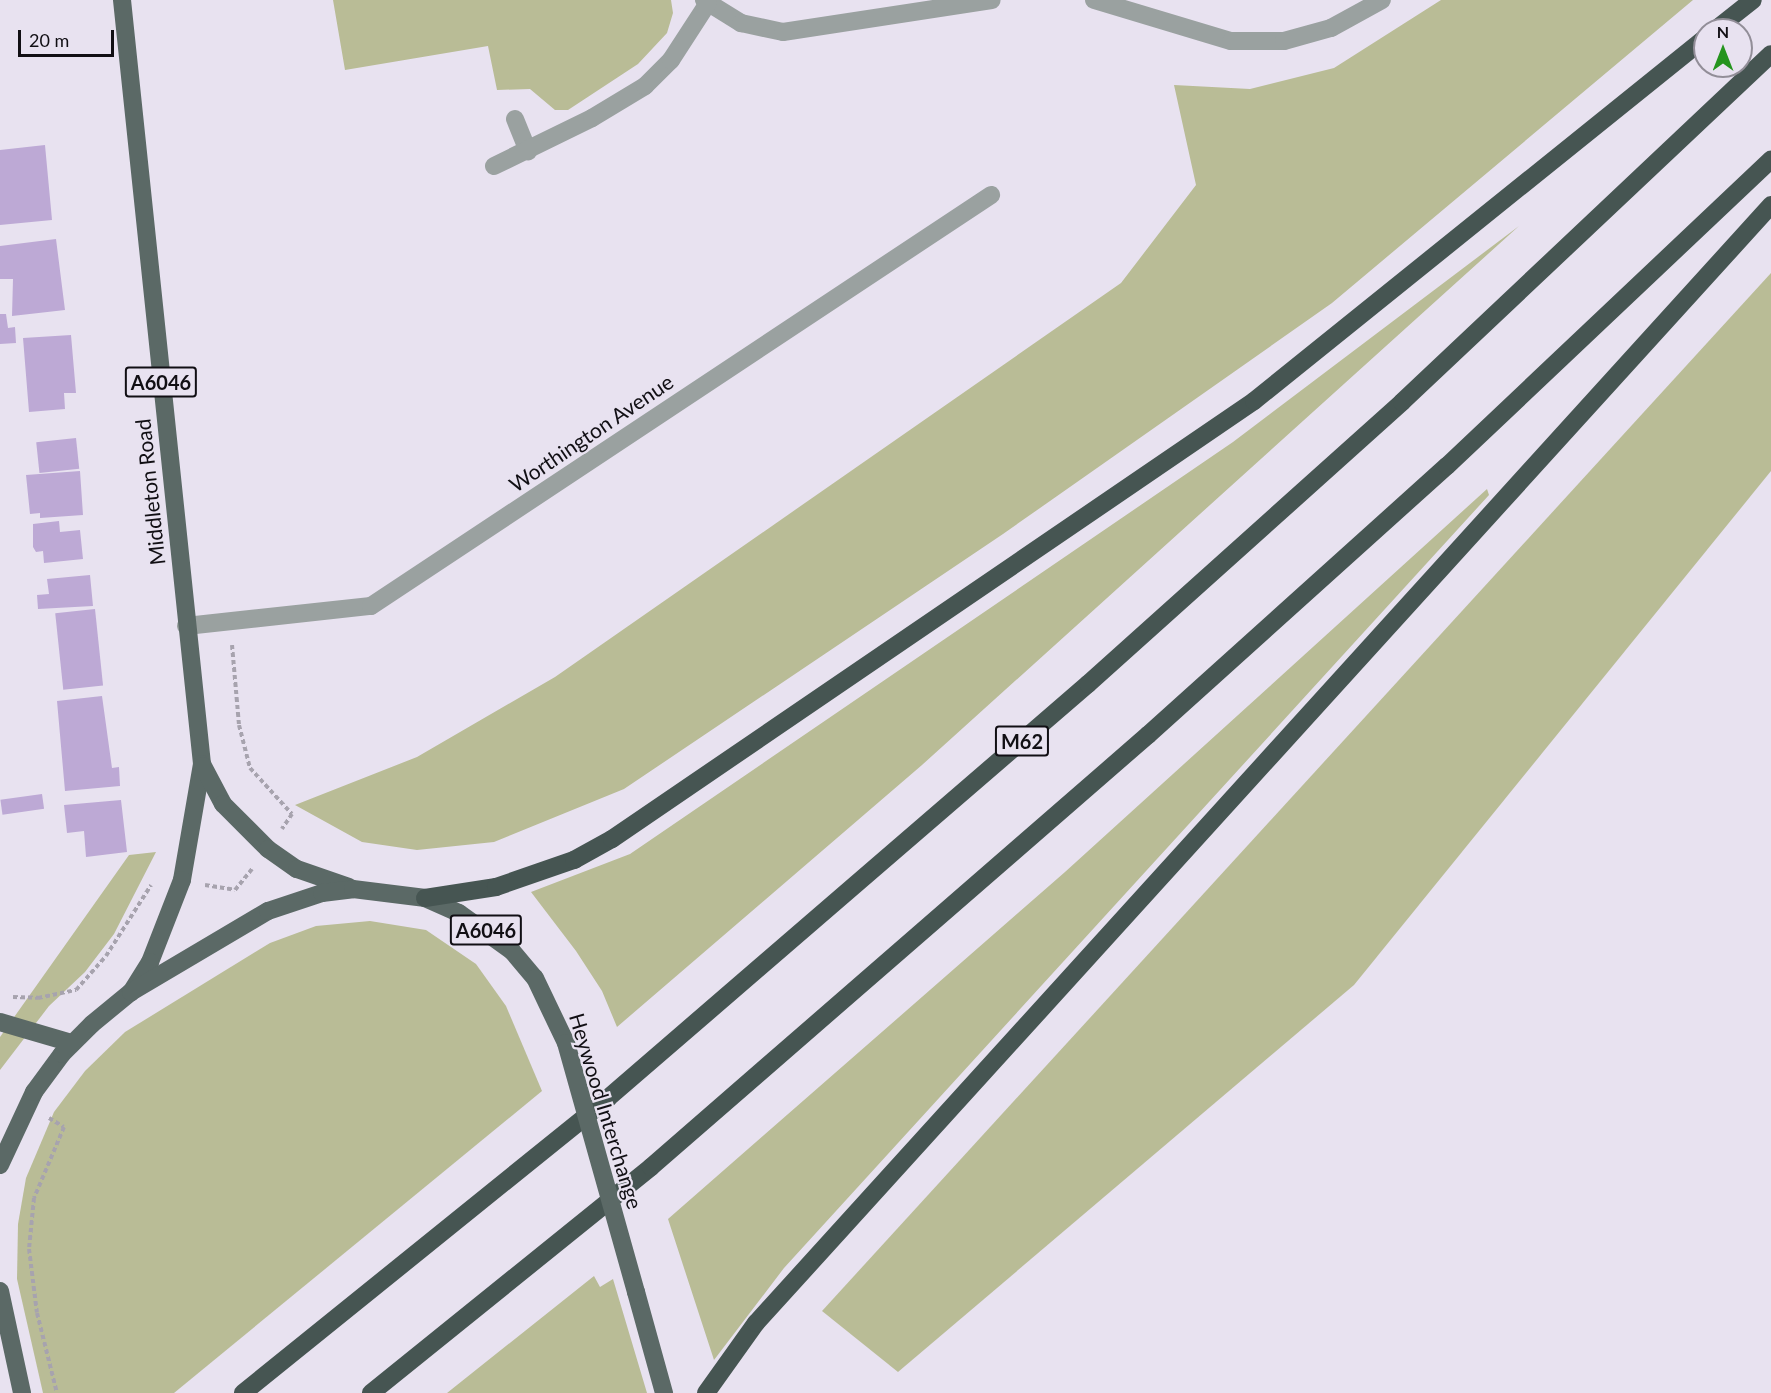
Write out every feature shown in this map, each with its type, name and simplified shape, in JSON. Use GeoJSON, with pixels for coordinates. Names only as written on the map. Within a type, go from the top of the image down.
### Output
{"type":"FeatureCollection","features":[{"type":"Feature","properties":{"kind":"highway"},"geometry":{"type":"LineString","coordinates":[[1730,18],[1753,0]]}},
{"type":"Feature","properties":{"kind":"highway"},"geometry":{"type":"LineString","coordinates":[[424,898],[496,887],[574,860],[612,839],[1254,401],[1693,48]]}},
{"type":"Feature","properties":{"kind":"highway","name":"M62"},"geometry":{"type":"LineString","coordinates":[[243,1393],[608,1098],[1088,684],[1402,402],[1771,54]]}},
{"type":"Feature","properties":{"kind":"highway"},"geometry":{"type":"LineString","coordinates":[[371,1393],[651,1167],[1139,743],[1447,466],[1771,160]]}},
{"type":"Feature","properties":{"kind":"highway"},"geometry":{"type":"LineString","coordinates":[[706,1393],[756,1323],[1771,206]]}},
{"type":"Feature","properties":{"kind":"main road","name":"Middleton Road"},"geometry":{"type":"LineString","coordinates":[[122,0],[202,764],[182,880],[155,952],[131,992]]}},
{"type":"Feature","properties":{"kind":"main road","name":"Middleton Road"},"geometry":{"type":"LineString","coordinates":[[202,764],[223,804],[268,849],[297,869],[354,889]]}},
{"type":"Feature","properties":{"kind":"main road","name":"Heywood Interchange"},"geometry":{"type":"LineString","coordinates":[[0,1165],[34,1092],[72,1043],[131,992],[268,911],[294,900],[354,889],[424,898],[459,913],[512,951],[535,978],[566,1043],[664,1393]]}},
{"type":"Feature","properties":{"kind":"main road"},"geometry":{"type":"LineString","coordinates":[[0,1022],[72,1043]]}},
{"type":"Feature","properties":{"kind":"main road"},"geometry":{"type":"LineString","coordinates":[[0,1291],[22,1393]]}},
{"type":"Feature","properties":{"kind":"street"},"geometry":{"type":"LineString","coordinates":[[494,166],[645,86],[671,60],[706,2],[741,23],[783,32],[992,0]]}},
{"type":"Feature","properties":{"kind":"street"},"geometry":{"type":"LineString","coordinates":[[1094,0],[1231,41],[1284,41],[1322,31],[1382,0]]}},
{"type":"Feature","properties":{"kind":"street"},"geometry":{"type":"LineString","coordinates":[[516,119],[528,150]]}},
{"type":"Feature","properties":{"kind":"street","name":"Worthington Avenue"},"geometry":{"type":"LineString","coordinates":[[186,626],[371,606],[991,195]]}},
{"type":"Feature","properties":{"kind":"path"},"geometry":{"type":"LineString","coordinates":[[10,997],[38,998],[76,990],[106,956],[159,876],[235,890],[268,849],[292,814],[250,768],[239,725],[230,621]]}},
{"type":"Feature","properties":{"kind":"path"},"geometry":{"type":"LineString","coordinates":[[57,1393],[37,1313],[28,1250],[34,1198],[64,1127]]}},
{"type":"Feature","properties":{"kind":"green space"},"geometry":{"type":"Polygon","coordinates":[[[333,0],[671,0],[673,13],[667,33],[638,64],[568,110],[555,110],[530,89],[497,90],[488,46],[345,70],[333,0]]]}},
{"type":"Feature","properties":{"kind":"green space"},"geometry":{"type":"Polygon","coordinates":[[[1441,0],[1693,0],[1332,303],[1003,534],[624,789],[494,842],[417,850],[362,842],[295,805],[417,757],[555,677],[1121,283],[1196,185],[1174,85],[1250,89],[1334,68],[1441,0]]]}},
{"type":"Feature","properties":{"kind":"green space"},"geometry":{"type":"Polygon","coordinates":[[[1519,226],[922,765],[617,1027],[602,991],[576,951],[531,892],[630,854],[1233,442],[1519,226]]]}},
{"type":"Feature","properties":{"kind":"green space"},"geometry":{"type":"Polygon","coordinates":[[[1771,273],[1771,471],[1354,985],[898,1372],[822,1311],[1771,273]]]}},
{"type":"Feature","properties":{"kind":"green space"},"geometry":{"type":"Polygon","coordinates":[[[1487,489],[1489,495],[784,1268],[714,1360],[668,1219],[1065,872],[1487,489]]]}},
{"type":"Feature","properties":{"kind":"green space"},"geometry":{"type":"Polygon","coordinates":[[[156,852],[114,934],[85,972],[49,1006],[0,1070],[0,1037],[129,855],[156,852]]]}},
{"type":"Feature","properties":{"kind":"green space"},"geometry":{"type":"Polygon","coordinates":[[[370,921],[426,930],[476,964],[506,1006],[542,1091],[174,1393],[43,1393],[17,1279],[18,1224],[26,1178],[54,1112],[85,1071],[125,1032],[270,943],[316,926],[370,921]]]}},
{"type":"Feature","properties":{"kind":"green space"},"geometry":{"type":"Polygon","coordinates":[[[594,1276],[600,1287],[613,1279],[647,1393],[447,1393],[594,1276]]]}},
{"type":"Feature","properties":{"kind":"building"},"geometry":{"type":"Polygon","coordinates":[[[45,145],[52,220],[0,225],[0,150],[45,145]]]}},
{"type":"Feature","properties":{"kind":"building"},"geometry":{"type":"Polygon","coordinates":[[[56,239],[65,310],[12,316],[13,279],[0,279],[0,246],[56,239]]]}},
{"type":"Feature","properties":{"kind":"building"},"geometry":{"type":"Polygon","coordinates":[[[0,314],[6,314],[8,328],[15,327],[16,343],[0,344],[0,314]]]}},
{"type":"Feature","properties":{"kind":"building"},"geometry":{"type":"Polygon","coordinates":[[[71,335],[76,393],[64,393],[65,409],[29,412],[23,338],[71,335]]]}},
{"type":"Feature","properties":{"kind":"building"},"geometry":{"type":"Polygon","coordinates":[[[76,438],[79,469],[39,473],[36,442],[76,438]]]}},
{"type":"Feature","properties":{"kind":"building"},"geometry":{"type":"Polygon","coordinates":[[[80,471],[83,515],[40,518],[40,513],[30,514],[26,475],[80,471]]]}},
{"type":"Feature","properties":{"kind":"building"},"geometry":{"type":"Polygon","coordinates":[[[59,521],[60,532],[80,530],[83,559],[44,563],[43,551],[36,552],[33,547],[33,524],[59,521]]]}},
{"type":"Feature","properties":{"kind":"building"},"geometry":{"type":"Polygon","coordinates":[[[90,575],[93,606],[38,609],[37,595],[49,594],[47,579],[90,575]]]}},
{"type":"Feature","properties":{"kind":"building"},"geometry":{"type":"Polygon","coordinates":[[[95,609],[103,686],[63,690],[55,613],[95,609]]]}},
{"type":"Feature","properties":{"kind":"building"},"geometry":{"type":"Polygon","coordinates":[[[102,696],[112,768],[119,767],[120,786],[65,791],[57,701],[102,696]]]}},
{"type":"Feature","properties":{"kind":"building"},"geometry":{"type":"Polygon","coordinates":[[[42,794],[44,809],[2,815],[0,800],[42,794]]]}},
{"type":"Feature","properties":{"kind":"building"},"geometry":{"type":"Polygon","coordinates":[[[121,800],[127,852],[86,857],[84,831],[67,833],[64,805],[121,800]]]}}]}
